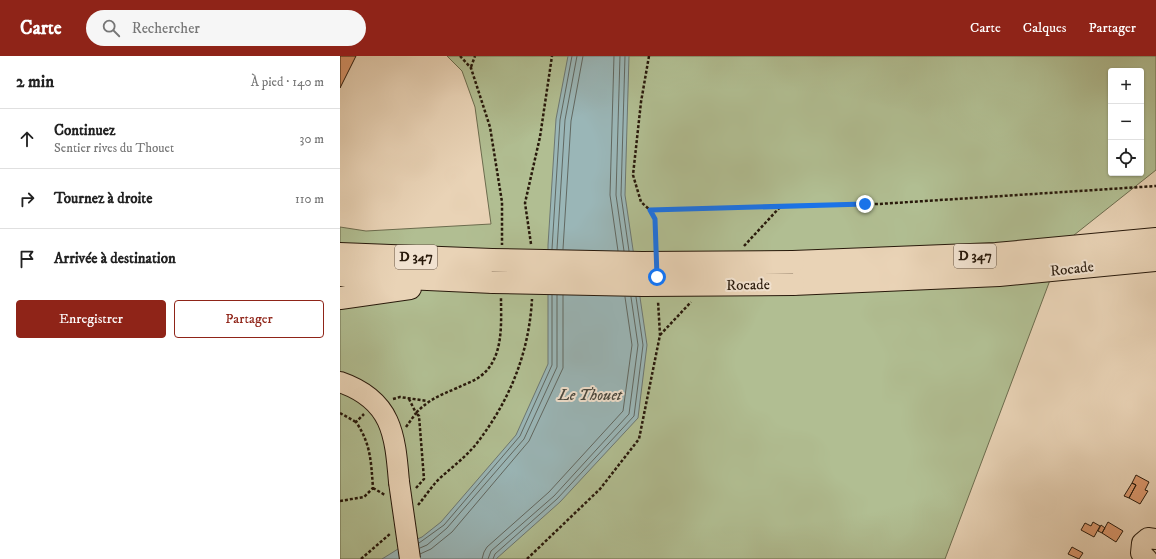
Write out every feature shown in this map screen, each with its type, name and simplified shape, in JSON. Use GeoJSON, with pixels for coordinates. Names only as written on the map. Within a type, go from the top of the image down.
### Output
{"type":"FeatureCollection","features":[{"type":"Feature","properties":{"kind":"highway","name":"D 347"},"geometry":{"type":"LineString","coordinates":[[340,254],[492,260],[650,263],[793,262],[996,254],[1156,239]]}},
{"type":"Feature","properties":{"kind":"highway","name":"Rocade"},"geometry":{"type":"LineString","coordinates":[[340,275],[493,282],[650,285],[793,284],[999,275],[1156,260]]}},
{"type":"Feature","properties":{"kind":"highway"},"geometry":{"type":"LineString","coordinates":[[340,298],[465,281]]}},
{"type":"Feature","properties":{"kind":"main road"},"geometry":{"type":"LineString","coordinates":[[340,382],[362,392],[367,414]]}},
{"type":"Feature","properties":{"kind":"main road"},"geometry":{"type":"LineString","coordinates":[[340,394],[367,414],[379,426],[387,440],[410,559]]}},
{"type":"Feature","properties":{"kind":"path"},"geometry":{"type":"LineString","coordinates":[[460,56],[471,68],[475,56]]}},
{"type":"Feature","properties":{"kind":"path"},"geometry":{"type":"LineString","coordinates":[[649,56],[641,102],[633,175],[641,202],[650,210],[655,219],[656,250]]}},
{"type":"Feature","properties":{"kind":"path"},"geometry":{"type":"LineString","coordinates":[[650,210],[878,204],[1156,186]]}},
{"type":"Feature","properties":{"kind":"path"},"geometry":{"type":"LineString","coordinates":[[527,559],[600,489],[639,439],[660,335],[658,296]]}},
{"type":"Feature","properties":{"kind":"path"},"geometry":{"type":"LineString","coordinates":[[340,413],[367,414],[393,399],[400,397],[428,401],[416,413]]}},
{"type":"Feature","properties":{"kind":"path"},"geometry":{"type":"LineString","coordinates":[[409,399],[419,416],[424,479]]}},
{"type":"Feature","properties":{"kind":"path"},"geometry":{"type":"LineString","coordinates":[[367,414],[364,434],[368,444],[373,488]]}},
{"type":"Feature","properties":{"kind":"path"},"geometry":{"type":"LineString","coordinates":[[415,509],[439,479]]}},
{"type":"Feature","properties":{"kind":"path"},"geometry":{"type":"LineString","coordinates":[[340,501],[364,497],[373,488],[395,484]]}},
{"type":"Feature","properties":{"kind":"path"},"geometry":{"type":"LineString","coordinates":[[361,559],[393,531]]}},
{"type":"Feature","properties":{"kind":"green space"},"geometry":{"type":"Polygon","coordinates":[[[447,56],[1156,56],[1156,170],[1064,243],[945,559],[340,559],[340,227],[366,231],[491,224],[475,107],[462,71],[447,56]]]}},
{"type":"Feature","properties":{"kind":"water","name":"Le Thouet"},"geometry":{"type":"Polygon","coordinates":[[[568,56],[629,56],[625,195],[647,345],[638,418],[560,502],[496,559],[382,559],[406,544],[422,537],[441,522],[516,435],[548,364],[548,245],[556,119],[568,56]]]}},
{"type":"Feature","properties":{"kind":"building"},"geometry":{"type":"Polygon","coordinates":[[[340,56],[356,56],[340,88],[340,56]]]}},
{"type":"Feature","properties":{"kind":"building"},"geometry":{"type":"Polygon","coordinates":[[[1136,475],[1149,482],[1145,490],[1148,491],[1140,504],[1129,498],[1136,485],[1132,483],[1136,475]]]}},
{"type":"Feature","properties":{"kind":"building"},"geometry":{"type":"Polygon","coordinates":[[[1132,483],[1136,485],[1129,498],[1124,496],[1132,483]]]}},
{"type":"Feature","properties":{"kind":"building"},"geometry":{"type":"Polygon","coordinates":[[[1093,522],[1100,526],[1094,537],[1081,530],[1085,523],[1091,526],[1093,522]]]}},
{"type":"Feature","properties":{"kind":"building"},"geometry":{"type":"Polygon","coordinates":[[[1108,522],[1123,531],[1116,542],[1102,533],[1108,522]]]}},
{"type":"Feature","properties":{"kind":"building"},"geometry":{"type":"Polygon","coordinates":[[[1101,525],[1105,528],[1102,533],[1098,531],[1101,525]]]}},
{"type":"Feature","properties":{"kind":"building"},"geometry":{"type":"Polygon","coordinates":[[[1072,547],[1083,553],[1079,559],[1068,554],[1072,547]]]}},
{"type":"Feature","properties":{"kind":"route"},"geometry":{"type":"LineString","coordinates":[[657,277],[655,219],[650,210],[865,204]]}}]}
